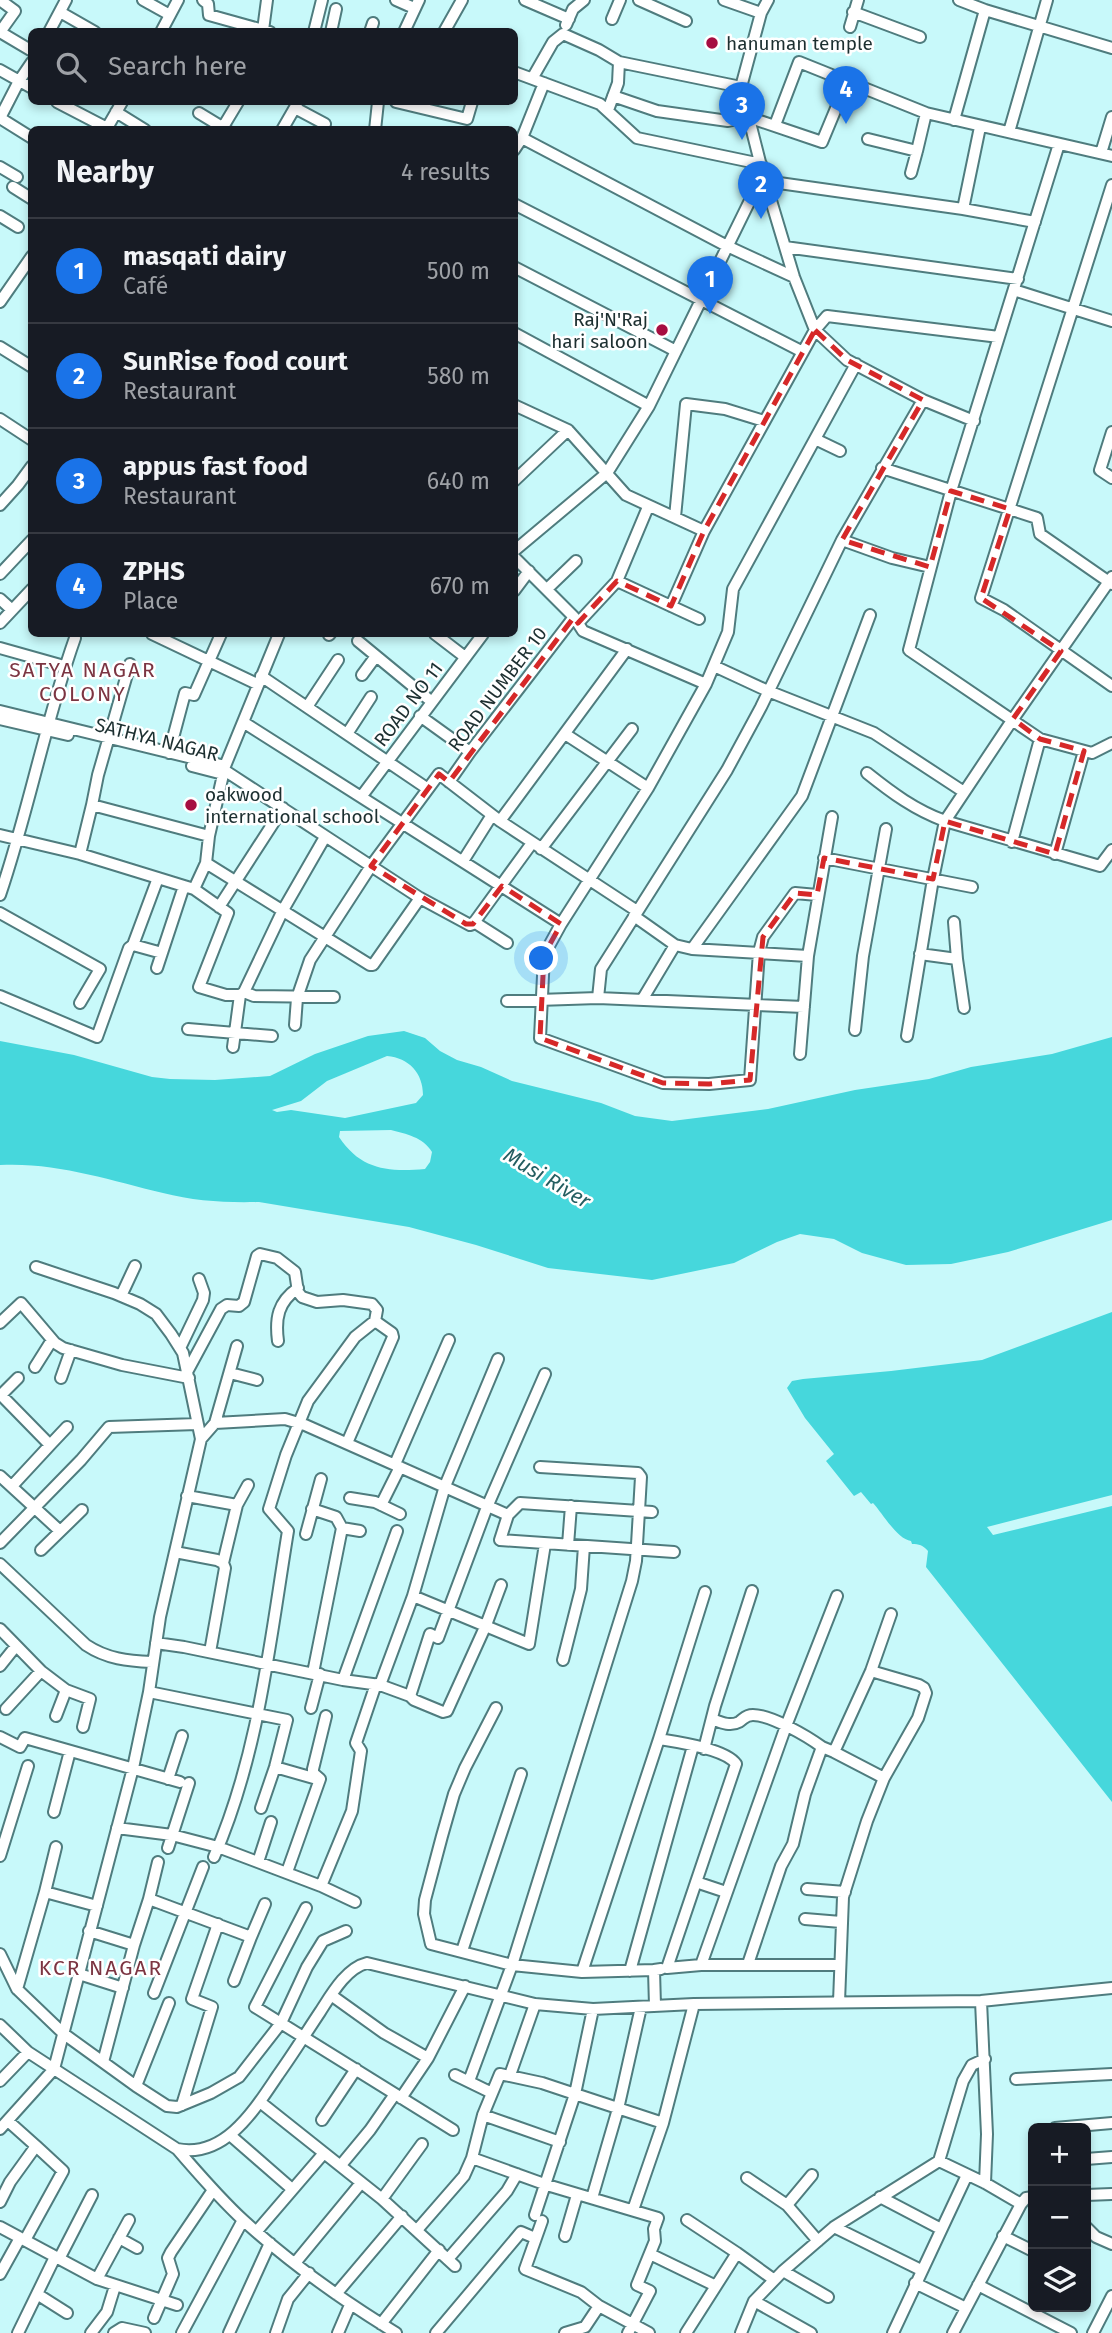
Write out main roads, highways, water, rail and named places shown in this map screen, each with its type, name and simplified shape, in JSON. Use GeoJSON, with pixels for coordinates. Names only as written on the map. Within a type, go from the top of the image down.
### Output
{"type":"FeatureCollection","features":[{"type":"Feature","properties":{"kind":"water","name":"Musi River"},"geometry":{"type":"Polygon","coordinates":[[[404,1031],[425,1038],[440,1051],[457,1060],[512,1081],[601,1103],[635,1116],[672,1121],[768,1109],[855,1090],[929,1079],[971,1067],[1052,1054],[1112,1037],[1112,1220],[1008,1252],[951,1264],[906,1265],[862,1253],[834,1239],[800,1234],[734,1263],[652,1280],[548,1268],[409,1227],[259,1202],[187,1198],[62,1169],[0,1165],[0,1041],[74,1055],[152,1077],[215,1080],[270,1076],[315,1054],[368,1036],[404,1031]],[[387,1056],[327,1081],[301,1101],[272,1110],[345,1118],[416,1103],[423,1095],[417,1074],[408,1063],[387,1056]],[[391,1130],[340,1131],[339,1137],[357,1156],[376,1166],[399,1170],[425,1169],[432,1152],[428,1147],[414,1137],[391,1130]]]}},
{"type":"Feature","properties":{"kind":"water"},"geometry":{"type":"Polygon","coordinates":[[[1112,1312],[1112,1495],[987,1527],[993,1535],[1112,1506],[1112,1802],[926,1567],[928,1551],[901,1536],[861,1492],[854,1496],[826,1461],[834,1454],[805,1418],[787,1388],[792,1381],[803,1379],[982,1360],[1112,1312]]]}},
{"type":"Feature","properties":{"kind":"place","name":"hanuman temple"},"geometry":{"type":"Point","coordinates":[712,43]}},
{"type":"Feature","properties":{"kind":"place","name":"ZPHS"},"geometry":{"type":"Point","coordinates":[846,124]}},
{"type":"Feature","properties":{"kind":"place","name":"appus fast food"},"geometry":{"type":"Point","coordinates":[742,140]}},
{"type":"Feature","properties":{"kind":"place","name":"SunRise food court"},"geometry":{"type":"Point","coordinates":[761,219]}},
{"type":"Feature","properties":{"kind":"place","name":"masqati dairy"},"geometry":{"type":"Point","coordinates":[710,314]}},
{"type":"Feature","properties":{"kind":"place","name":"Raj'N'Raj hari saloon"},"geometry":{"type":"Point","coordinates":[662,330]}},
{"type":"Feature","properties":{"kind":"place","name":"oakwood international school"},"geometry":{"type":"Point","coordinates":[191,805]}},
{"type":"Feature","properties":{"kind":"district","name":"SATYA NAGAR COLONY"},"geometry":{"type":"Point","coordinates":[83,682]}},
{"type":"Feature","properties":{"kind":"district","name":"KCR NAGAR"},"geometry":{"type":"Point","coordinates":[101,1968]}}]}
